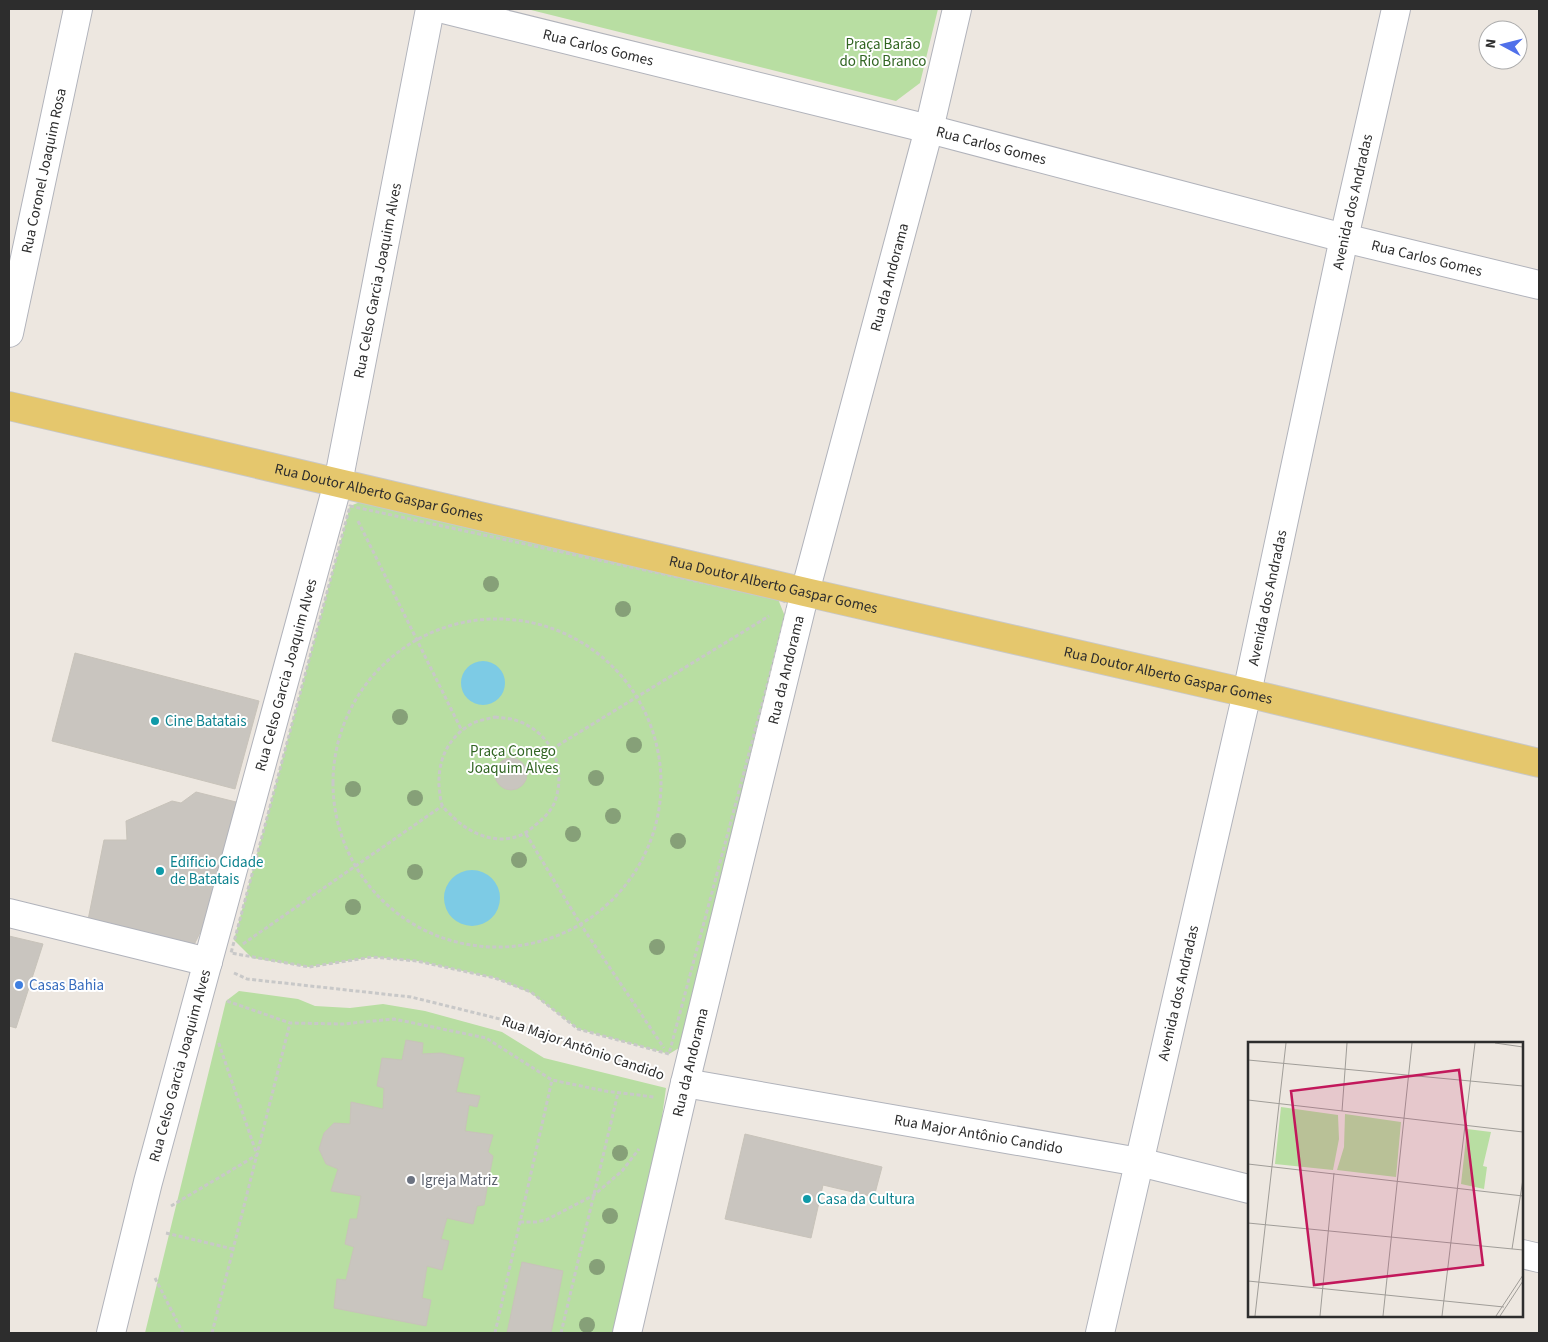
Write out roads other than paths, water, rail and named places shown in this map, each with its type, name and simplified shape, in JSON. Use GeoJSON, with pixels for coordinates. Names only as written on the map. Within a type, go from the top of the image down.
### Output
{"type":"FeatureCollection","features":[{"type":"Feature","properties":{"kind":"main road","name":"Rua Doutor Alberto Gaspar Gomes"},"geometry":{"type":"LineString","coordinates":[[9,406],[344,494],[797,598],[1247,693],[1539,764]]}},
{"type":"Feature","properties":{"kind":"street","name":"Rua Coronel Joaquim Rosa"},"geometry":{"type":"LineString","coordinates":[[9,333],[78,9]]}},
{"type":"Feature","properties":{"kind":"street","name":"Rua Celso Garcia Joaquim Alves"},"geometry":{"type":"LineString","coordinates":[[111,1333],[148,1182],[219,958],[344,494],[430,9]]}},
{"type":"Feature","properties":{"kind":"street","name":"Rua Carlos Gomes"},"geometry":{"type":"LineString","coordinates":[[443,9],[929,129],[1344,238],[1539,285]]}},
{"type":"Feature","properties":{"kind":"street","name":"Rua da Andorama"},"geometry":{"type":"LineString","coordinates":[[627,1333],[797,598],[929,129],[957,9]]}},
{"type":"Feature","properties":{"kind":"street","name":"Avenida dos Andradas"},"geometry":{"type":"LineString","coordinates":[[1100,1333],[1247,693],[1344,238],[1396,9]]}},
{"type":"Feature","properties":{"kind":"street"},"geometry":{"type":"LineString","coordinates":[[9,913],[219,958]]}},
{"type":"Feature","properties":{"kind":"street","name":"Rua Major Antônio Candido"},"geometry":{"type":"LineString","coordinates":[[685,1083],[1139,1162],[1248,1189]]}},
{"type":"Feature","properties":{"kind":"street"},"geometry":{"type":"LineString","coordinates":[[1523,1254],[1539,1258]]}},
{"type":"Feature","properties":{"kind":"water"},"geometry":{"type":"Polygon","coordinates":[[[483,661],[495,665],[501,671],[505,683],[501,695],[495,701],[483,705],[471,701],[465,695],[461,683],[465,671],[471,665],[483,661]]]}},
{"type":"Feature","properties":{"kind":"water"},"geometry":{"type":"Polygon","coordinates":[[[466,870],[478,870],[492,878],[500,892],[498,909],[492,918],[478,926],[466,926],[456,921],[449,914],[444,904],[444,892],[449,882],[456,875],[466,870]]]}},
{"type":"Feature","properties":{"kind":"place","name":"Cine Batatais"},"geometry":{"type":"Point","coordinates":[155,721]}},
{"type":"Feature","properties":{"kind":"place","name":"Edificio Cidade de Batatais"},"geometry":{"type":"Point","coordinates":[160,871]}},
{"type":"Feature","properties":{"kind":"place","name":"Casas Bahia"},"geometry":{"type":"Point","coordinates":[19,985]}},
{"type":"Feature","properties":{"kind":"place","name":"Igreja Matriz"},"geometry":{"type":"Point","coordinates":[411,1180]}},
{"type":"Feature","properties":{"kind":"place","name":"Casa da Cultura"},"geometry":{"type":"Point","coordinates":[807,1199]}},
{"type":"Feature","properties":{"kind":"park label","name":"Praça Barão do Rio Branco"},"geometry":{"type":"Point","coordinates":[883,52]}},
{"type":"Feature","properties":{"kind":"park label","name":"Praça Conego Joaquim Alves"},"geometry":{"type":"Point","coordinates":[513,760]}}]}
